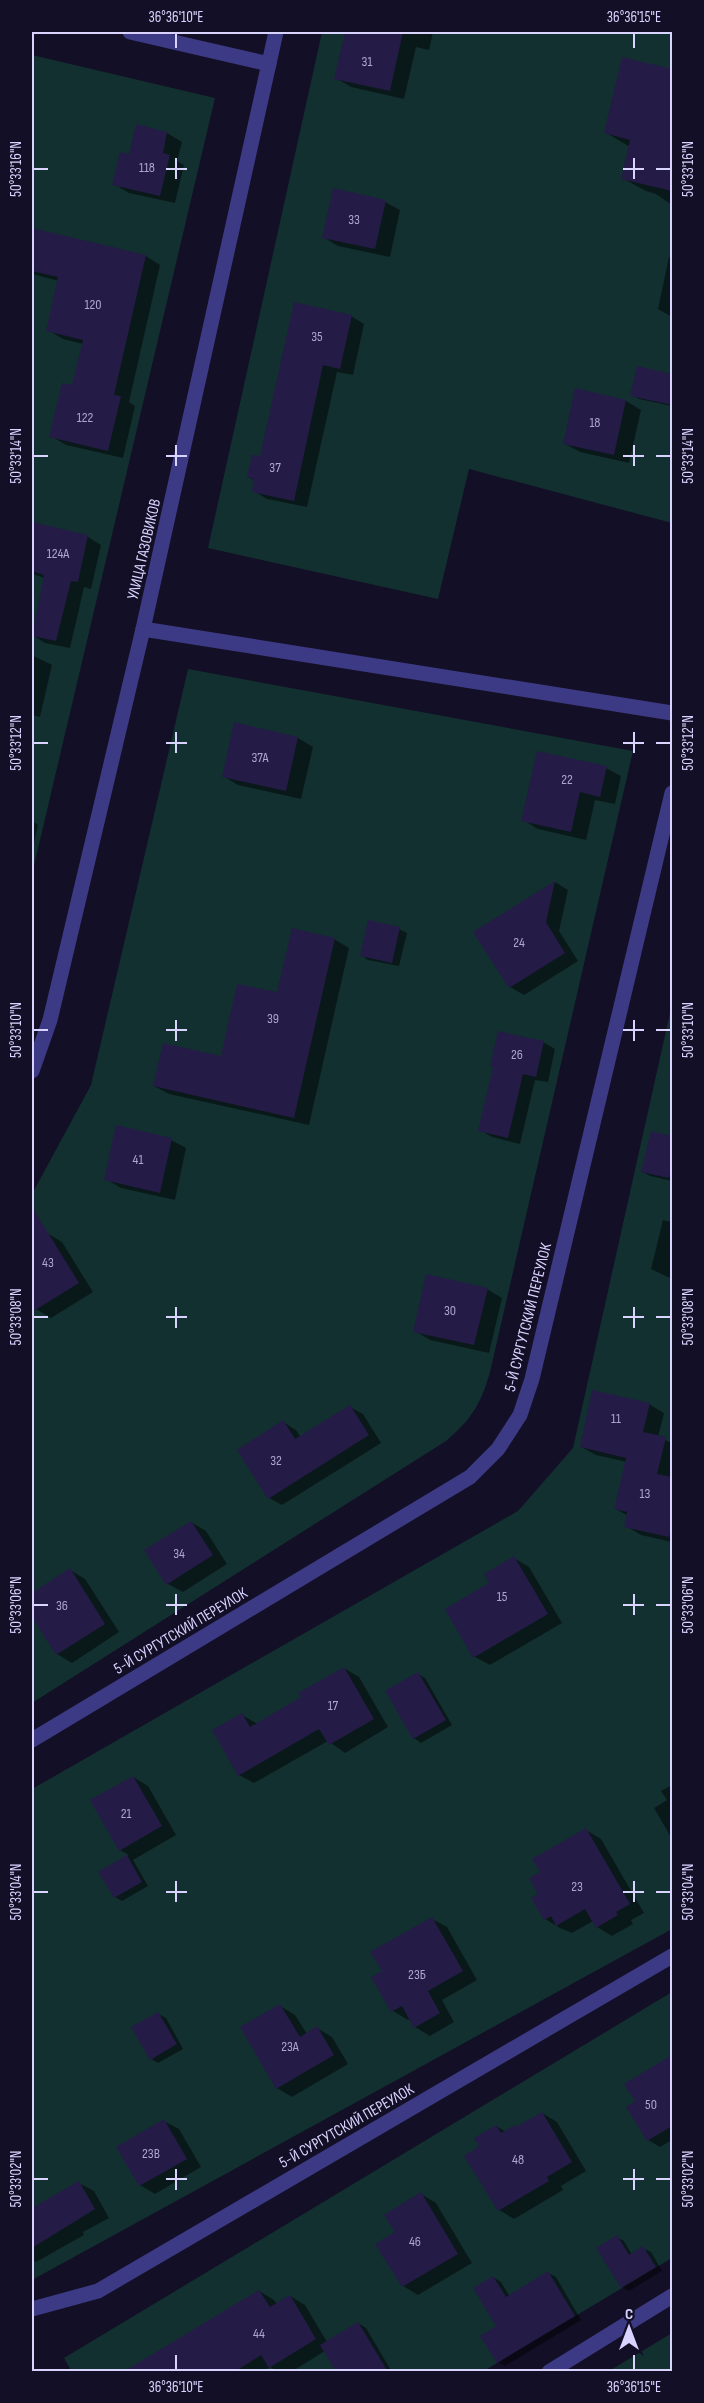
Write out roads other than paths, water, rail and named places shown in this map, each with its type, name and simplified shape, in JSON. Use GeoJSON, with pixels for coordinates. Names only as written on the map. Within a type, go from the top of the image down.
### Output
{"type":"FeatureCollection","features":[{"type":"Feature","properties":{"kind":"street"},"geometry":{"type":"LineString","coordinates":[[130,32],[269,64]]}},
{"type":"Feature","properties":{"kind":"street","name":"УЛИЦА ГАЗОВИКОВ"},"geometry":{"type":"LineString","coordinates":[[32,1071],[50,1020],[143,629],[276,32]]}},
{"type":"Feature","properties":{"kind":"street"},"geometry":{"type":"LineString","coordinates":[[143,629],[672,713]]}},
{"type":"Feature","properties":{"kind":"street","name":"5-Й СУРГУТСКИЙ ПЕРЕУЛОК"},"geometry":{"type":"LineString","coordinates":[[32,1740],[470,1477],[498,1449],[520,1415],[532,1379],[672,793]]}},
{"type":"Feature","properties":{"kind":"street","name":"5-Й СУРГУТСКИЙ ПЕРЕУЛОК"},"geometry":{"type":"LineString","coordinates":[[32,2309],[98,2290],[672,1956]]}},
{"type":"Feature","properties":{"kind":"street"},"geometry":{"type":"LineString","coordinates":[[549,2372],[672,2296]]}}]}
